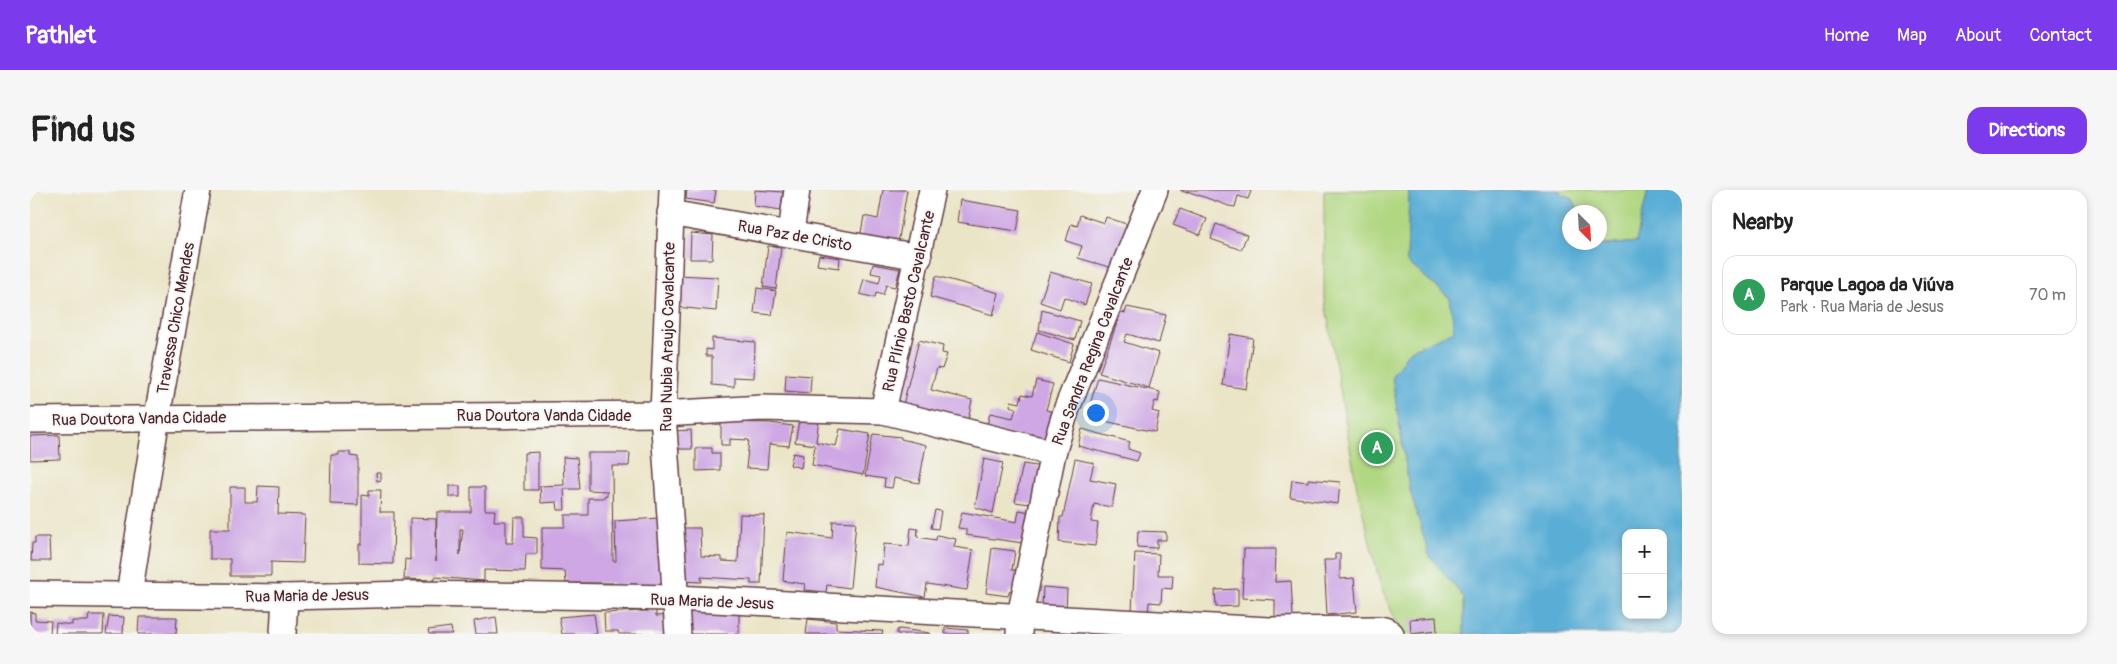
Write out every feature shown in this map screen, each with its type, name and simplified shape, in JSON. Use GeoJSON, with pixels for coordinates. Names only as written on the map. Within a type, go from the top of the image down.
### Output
{"type":"FeatureCollection","features":[{"type":"Feature","properties":{"kind":"street","name":"Travessa Chico Mendes"},"geometry":{"type":"LineString","coordinates":[[129,595],[157,418],[198,190]]}},
{"type":"Feature","properties":{"kind":"street"},"geometry":{"type":"LineString","coordinates":[[791,233],[797,190]]}},
{"type":"Feature","properties":{"kind":"street","name":"Rua Plínio Basto Cavalcante"},"geometry":{"type":"LineString","coordinates":[[884,411],[919,257],[932,190]]}},
{"type":"Feature","properties":{"kind":"street","name":"Rua Sandra Regina Cavalcante"},"geometry":{"type":"LineString","coordinates":[[1020,625],[1053,453],[1067,408],[1155,190]]}},
{"type":"Feature","properties":{"kind":"street","name":"Rua Paz de Cristo"},"geometry":{"type":"LineString","coordinates":[[671,202],[791,233],[919,257]]}},
{"type":"Feature","properties":{"kind":"street","name":"Rua Nubia Araujo Cavalcante"},"geometry":{"type":"LineString","coordinates":[[671,202],[663,414],[678,634]]}},
{"type":"Feature","properties":{"kind":"street","name":"Rua Doutora Vanda Cidade"},"geometry":{"type":"LineString","coordinates":[[30,420],[663,414],[762,408],[884,411],[1053,453]]}},
{"type":"Feature","properties":{"kind":"street","name":"Rua Maria de Jesus"},"geometry":{"type":"LineString","coordinates":[[30,594],[285,597],[412,594],[676,598],[1020,625],[1077,621],[1269,630],[1379,629],[1391,634]]}},
{"type":"Feature","properties":{"kind":"street"},"geometry":{"type":"LineString","coordinates":[[283,634],[285,597]]}},
{"type":"Feature","properties":{"kind":"green space"},"geometry":{"type":"Polygon","coordinates":[[[1324,190],[1409,190],[1407,262],[1450,298],[1455,331],[1409,351],[1392,376],[1409,487],[1430,555],[1464,598],[1464,634],[1402,634],[1381,588],[1357,488],[1324,296],[1324,190]]]}},
{"type":"Feature","properties":{"kind":"green space"},"geometry":{"type":"Polygon","coordinates":[[[1556,190],[1648,190],[1636,242],[1607,245],[1607,205],[1576,205],[1573,199],[1556,190]]]}},
{"type":"Feature","properties":{"kind":"water"},"geometry":{"type":"Polygon","coordinates":[[[1409,190],[1556,190],[1573,199],[1576,205],[1562,205],[1562,250],[1607,250],[1607,245],[1636,242],[1648,190],[1682,190],[1682,634],[1464,634],[1464,598],[1429,555],[1409,487],[1392,376],[1409,351],[1454,331],[1450,298],[1407,262],[1409,190]]]}},
{"type":"Feature","properties":{"kind":"building"},"geometry":{"type":"Polygon","coordinates":[[[687,190],[716,190],[714,203],[686,199],[687,190]]]}},
{"type":"Feature","properties":{"kind":"building"},"geometry":{"type":"Polygon","coordinates":[[[755,190],[783,192],[781,210],[754,206],[755,190]]]}},
{"type":"Feature","properties":{"kind":"building"},"geometry":{"type":"Polygon","coordinates":[[[883,190],[907,190],[898,244],[860,238],[864,216],[878,219],[883,190]]]}},
{"type":"Feature","properties":{"kind":"building"},"geometry":{"type":"Polygon","coordinates":[[[1180,190],[1251,191],[1248,199],[1238,196],[1235,207],[1180,190]]]}},
{"type":"Feature","properties":{"kind":"building"},"geometry":{"type":"Polygon","coordinates":[[[960,200],[1021,210],[1017,231],[957,222],[960,200]]]}},
{"type":"Feature","properties":{"kind":"building"},"geometry":{"type":"Polygon","coordinates":[[[1180,209],[1207,219],[1200,235],[1173,225],[1180,209]]]}},
{"type":"Feature","properties":{"kind":"building"},"geometry":{"type":"Polygon","coordinates":[[[1080,215],[1104,223],[1106,217],[1129,225],[1116,269],[1078,258],[1082,246],[1066,241],[1071,224],[1077,226],[1080,215]]]}},
{"type":"Feature","properties":{"kind":"building"},"geometry":{"type":"Polygon","coordinates":[[[1216,224],[1247,235],[1241,250],[1211,239],[1216,224]]]}},
{"type":"Feature","properties":{"kind":"building"},"geometry":{"type":"Polygon","coordinates":[[[691,233],[713,235],[712,259],[690,259],[691,233]]]}},
{"type":"Feature","properties":{"kind":"building"},"geometry":{"type":"Polygon","coordinates":[[[768,246],[781,247],[776,289],[763,287],[768,246]]]}},
{"type":"Feature","properties":{"kind":"building"},"geometry":{"type":"Polygon","coordinates":[[[819,255],[840,258],[839,268],[817,265],[819,255]]]}},
{"type":"Feature","properties":{"kind":"building"},"geometry":{"type":"Polygon","coordinates":[[[873,264],[900,269],[895,287],[886,285],[883,295],[876,293],[875,298],[860,294],[864,279],[879,283],[881,275],[871,273],[873,264]]]}},
{"type":"Feature","properties":{"kind":"building"},"geometry":{"type":"Polygon","coordinates":[[[1050,272],[1092,284],[1085,305],[1064,297],[1060,309],[1040,302],[1050,272]]]}},
{"type":"Feature","properties":{"kind":"building"},"geometry":{"type":"Polygon","coordinates":[[[677,275],[718,277],[716,311],[676,307],[677,275]]]}},
{"type":"Feature","properties":{"kind":"building"},"geometry":{"type":"Polygon","coordinates":[[[936,276],[999,293],[993,315],[930,297],[936,276]]]}},
{"type":"Feature","properties":{"kind":"building"},"geometry":{"type":"Polygon","coordinates":[[[757,288],[776,291],[772,315],[754,313],[757,288]]]}},
{"type":"Feature","properties":{"kind":"building"},"geometry":{"type":"Polygon","coordinates":[[[1127,307],[1166,315],[1159,343],[1127,334],[1124,342],[1159,353],[1149,388],[1099,373],[1121,312],[1125,313],[1127,307]]]}},
{"type":"Feature","properties":{"kind":"building"},"geometry":{"type":"Polygon","coordinates":[[[1042,310],[1080,321],[1075,340],[1039,330],[1042,310]]]}},
{"type":"Feature","properties":{"kind":"building"},"geometry":{"type":"Polygon","coordinates":[[[1037,332],[1074,344],[1069,362],[1031,350],[1037,332]]]}},
{"type":"Feature","properties":{"kind":"building"},"geometry":{"type":"Polygon","coordinates":[[[1230,334],[1253,338],[1246,389],[1223,385],[1230,334]]]}},
{"type":"Feature","properties":{"kind":"building"},"geometry":{"type":"Polygon","coordinates":[[[712,338],[755,342],[754,378],[734,377],[734,387],[712,385],[712,356],[706,356],[706,349],[712,350],[712,338]]]}},
{"type":"Feature","properties":{"kind":"building"},"geometry":{"type":"Polygon","coordinates":[[[919,340],[943,346],[942,353],[947,354],[942,369],[937,368],[931,390],[972,400],[968,420],[903,405],[919,340]]]}},
{"type":"Feature","properties":{"kind":"building"},"geometry":{"type":"Polygon","coordinates":[[[786,374],[811,376],[810,393],[785,391],[786,374]]]}},
{"type":"Feature","properties":{"kind":"building"},"geometry":{"type":"Polygon","coordinates":[[[1098,378],[1160,392],[1158,402],[1155,401],[1152,411],[1159,413],[1155,432],[1086,417],[1098,378]]]}},
{"type":"Feature","properties":{"kind":"building"},"geometry":{"type":"Polygon","coordinates":[[[1036,380],[1053,384],[1046,410],[1054,412],[1052,445],[986,429],[990,413],[1013,418],[1016,408],[1010,406],[1011,401],[1020,403],[1022,394],[1032,396],[1036,380]]]}},
{"type":"Feature","properties":{"kind":"building"},"geometry":{"type":"Polygon","coordinates":[[[800,416],[819,419],[816,442],[836,446],[840,429],[870,434],[863,475],[812,465],[815,445],[795,442],[800,416]]]}},
{"type":"Feature","properties":{"kind":"building"},"geometry":{"type":"Polygon","coordinates":[[[721,422],[770,423],[793,426],[789,446],[769,444],[767,469],[746,468],[749,440],[730,439],[730,445],[721,445],[721,422]]]}},
{"type":"Feature","properties":{"kind":"building"},"geometry":{"type":"Polygon","coordinates":[[[1082,429],[1130,442],[1128,449],[1140,453],[1137,461],[1078,446],[1082,429]]]}},
{"type":"Feature","properties":{"kind":"building"},"geometry":{"type":"Polygon","coordinates":[[[691,430],[692,449],[675,449],[674,431],[691,430]]]}},
{"type":"Feature","properties":{"kind":"building"},"geometry":{"type":"Polygon","coordinates":[[[873,434],[901,437],[901,439],[926,445],[919,483],[894,478],[892,488],[884,487],[885,479],[865,476],[873,434]]]}},
{"type":"Feature","properties":{"kind":"building"},"geometry":{"type":"Polygon","coordinates":[[[59,435],[60,459],[30,460],[30,436],[59,435]]]}},
{"type":"Feature","properties":{"kind":"building"},"geometry":{"type":"Polygon","coordinates":[[[696,448],[712,448],[712,453],[720,453],[720,470],[696,471],[696,448]]]}},
{"type":"Feature","properties":{"kind":"building"},"geometry":{"type":"Polygon","coordinates":[[[339,452],[350,452],[350,456],[358,457],[358,505],[330,504],[331,455],[339,455],[339,452]]]}},
{"type":"Feature","properties":{"kind":"building"},"geometry":{"type":"Polygon","coordinates":[[[538,452],[538,490],[524,490],[524,453],[538,452]]]}},
{"type":"Feature","properties":{"kind":"building"},"geometry":{"type":"Polygon","coordinates":[[[588,453],[630,453],[629,466],[612,466],[613,561],[616,561],[615,521],[659,518],[662,586],[639,587],[639,584],[566,583],[565,571],[542,570],[542,527],[565,527],[565,515],[588,515],[588,498],[604,498],[607,495],[607,491],[588,490],[588,453]]]}},
{"type":"Feature","properties":{"kind":"building"},"geometry":{"type":"Polygon","coordinates":[[[793,453],[803,455],[801,468],[790,465],[793,453]]]}},
{"type":"Feature","properties":{"kind":"building"},"geometry":{"type":"Polygon","coordinates":[[[563,457],[577,458],[580,489],[564,489],[565,510],[558,510],[557,502],[541,503],[540,486],[564,485],[563,457]]]}},
{"type":"Feature","properties":{"kind":"building"},"geometry":{"type":"Polygon","coordinates":[[[984,459],[1003,463],[993,513],[975,507],[984,459]]]}},
{"type":"Feature","properties":{"kind":"building"},"geometry":{"type":"Polygon","coordinates":[[[1075,459],[1094,463],[1090,479],[1116,484],[1112,507],[1094,504],[1091,522],[1098,523],[1095,546],[1059,542],[1060,517],[1063,517],[1075,459]]]}},
{"type":"Feature","properties":{"kind":"building"},"geometry":{"type":"Polygon","coordinates":[[[1023,464],[1043,467],[1037,505],[1015,502],[1023,464]]]}},
{"type":"Feature","properties":{"kind":"building"},"geometry":{"type":"Polygon","coordinates":[[[376,473],[381,473],[381,480],[377,481],[376,473]]]}},
{"type":"Feature","properties":{"kind":"building"},"geometry":{"type":"Polygon","coordinates":[[[1308,479],[1340,482],[1338,504],[1290,497],[1292,480],[1308,482],[1308,479]]]}},
{"type":"Feature","properties":{"kind":"building"},"geometry":{"type":"Polygon","coordinates":[[[258,486],[279,487],[278,514],[305,515],[303,563],[271,562],[271,576],[230,576],[230,559],[210,559],[210,529],[230,529],[230,487],[245,487],[245,502],[257,502],[258,486]]]}},
{"type":"Feature","properties":{"kind":"building"},"geometry":{"type":"Polygon","coordinates":[[[449,486],[460,486],[460,497],[449,497],[449,486]]]}},
{"type":"Feature","properties":{"kind":"building"},"geometry":{"type":"Polygon","coordinates":[[[471,487],[485,487],[485,510],[495,510],[494,521],[506,521],[506,543],[513,543],[514,517],[524,517],[524,537],[537,538],[537,554],[526,554],[525,571],[484,570],[484,581],[435,577],[435,580],[404,579],[405,559],[410,560],[410,518],[436,519],[436,561],[437,512],[471,512],[471,487]],[[460,529],[460,555],[463,529],[460,529]]]}},
{"type":"Feature","properties":{"kind":"building"},"geometry":{"type":"Polygon","coordinates":[[[369,490],[381,490],[380,512],[394,512],[393,564],[359,563],[359,544],[362,544],[362,495],[369,496],[369,490]]]}},
{"type":"Feature","properties":{"kind":"building"},"geometry":{"type":"Polygon","coordinates":[[[935,510],[941,511],[938,529],[931,528],[935,510]]]}},
{"type":"Feature","properties":{"kind":"building"},"geometry":{"type":"Polygon","coordinates":[[[1019,510],[1035,513],[1030,544],[966,535],[966,529],[958,528],[962,512],[1017,522],[1019,510]]]}},
{"type":"Feature","properties":{"kind":"building"},"geometry":{"type":"Polygon","coordinates":[[[740,514],[764,515],[761,584],[751,584],[751,580],[701,577],[702,582],[677,581],[677,528],[700,528],[701,556],[722,557],[722,561],[738,562],[740,514]]]}},
{"type":"Feature","properties":{"kind":"building"},"geometry":{"type":"Polygon","coordinates":[[[833,521],[856,522],[850,588],[827,585],[826,592],[804,590],[805,584],[783,581],[787,532],[832,538],[833,521]]]}},
{"type":"Feature","properties":{"kind":"building"},"geometry":{"type":"Polygon","coordinates":[[[911,528],[918,529],[917,537],[936,540],[937,535],[956,539],[954,547],[973,550],[967,590],[927,584],[925,597],[875,587],[877,564],[882,565],[884,544],[909,546],[911,528]]]}},
{"type":"Feature","properties":{"kind":"building"},"geometry":{"type":"Polygon","coordinates":[[[1138,531],[1166,532],[1166,540],[1157,540],[1157,548],[1137,547],[1138,531]]]}},
{"type":"Feature","properties":{"kind":"building"},"geometry":{"type":"Polygon","coordinates":[[[35,537],[49,537],[50,561],[31,561],[32,543],[35,543],[35,537]]]}},
{"type":"Feature","properties":{"kind":"building"},"geometry":{"type":"Polygon","coordinates":[[[992,548],[1015,551],[1012,570],[1022,572],[1019,591],[1010,590],[1008,596],[986,593],[992,548]]]}},
{"type":"Feature","properties":{"kind":"building"},"geometry":{"type":"Polygon","coordinates":[[[1244,549],[1276,549],[1275,582],[1291,581],[1293,617],[1275,619],[1275,600],[1242,598],[1244,549]]]}},
{"type":"Feature","properties":{"kind":"building"},"geometry":{"type":"Polygon","coordinates":[[[1135,553],[1159,554],[1158,575],[1173,575],[1172,589],[1162,588],[1161,603],[1149,602],[1148,615],[1132,611],[1135,553]]]}},
{"type":"Feature","properties":{"kind":"building"},"geometry":{"type":"Polygon","coordinates":[[[1335,554],[1340,554],[1340,579],[1354,578],[1357,612],[1327,615],[1324,560],[1335,560],[1335,554]]]}},
{"type":"Feature","properties":{"kind":"building"},"geometry":{"type":"Polygon","coordinates":[[[1043,587],[1067,589],[1066,610],[1042,608],[1043,587]]]}},
{"type":"Feature","properties":{"kind":"building"},"geometry":{"type":"Polygon","coordinates":[[[1238,589],[1238,606],[1216,607],[1215,590],[1238,589]]]}},
{"type":"Feature","properties":{"kind":"building"},"geometry":{"type":"Polygon","coordinates":[[[739,607],[739,634],[689,634],[687,610],[739,607]]]}},
{"type":"Feature","properties":{"kind":"building"},"geometry":{"type":"Polygon","coordinates":[[[656,610],[656,616],[670,615],[671,634],[619,634],[618,631],[605,631],[604,613],[656,610]]]}},
{"type":"Feature","properties":{"kind":"building"},"geometry":{"type":"Polygon","coordinates":[[[30,612],[35,613],[35,620],[51,621],[50,634],[30,634],[30,612]]]}},
{"type":"Feature","properties":{"kind":"building"},"geometry":{"type":"Polygon","coordinates":[[[594,614],[597,634],[562,634],[559,617],[594,614]]]}},
{"type":"Feature","properties":{"kind":"building"},"geometry":{"type":"Polygon","coordinates":[[[89,615],[104,615],[103,634],[55,634],[56,623],[72,625],[72,621],[88,621],[89,615]]]}},
{"type":"Feature","properties":{"kind":"building"},"geometry":{"type":"Polygon","coordinates":[[[109,616],[124,617],[123,634],[106,634],[109,616]]]}},
{"type":"Feature","properties":{"kind":"building"},"geometry":{"type":"Polygon","coordinates":[[[139,617],[177,617],[176,634],[138,634],[139,617]]]}},
{"type":"Feature","properties":{"kind":"building"},"geometry":{"type":"Polygon","coordinates":[[[496,617],[498,634],[476,634],[474,621],[496,617]]]}},
{"type":"Feature","properties":{"kind":"building"},"geometry":{"type":"Polygon","coordinates":[[[1436,617],[1437,631],[1411,634],[1410,619],[1436,617]]]}},
{"type":"Feature","properties":{"kind":"building"},"geometry":{"type":"Polygon","coordinates":[[[808,619],[836,622],[836,629],[883,631],[882,634],[806,634],[808,619]]]}},
{"type":"Feature","properties":{"kind":"building"},"geometry":{"type":"Polygon","coordinates":[[[451,627],[452,634],[429,634],[428,630],[451,627]]]}},
{"type":"Feature","properties":{"kind":"building"},"geometry":{"type":"Polygon","coordinates":[[[945,628],[968,630],[968,634],[945,634],[945,628]]]}},
{"type":"Feature","properties":{"kind":"building"},"geometry":{"type":"Polygon","coordinates":[[[897,630],[930,634],[897,634],[897,630]]]}},
{"type":"Feature","properties":{"kind":"place","name":"Parque Lagoa da Viúva"},"geometry":{"type":"Point","coordinates":[1377,448]}}]}
